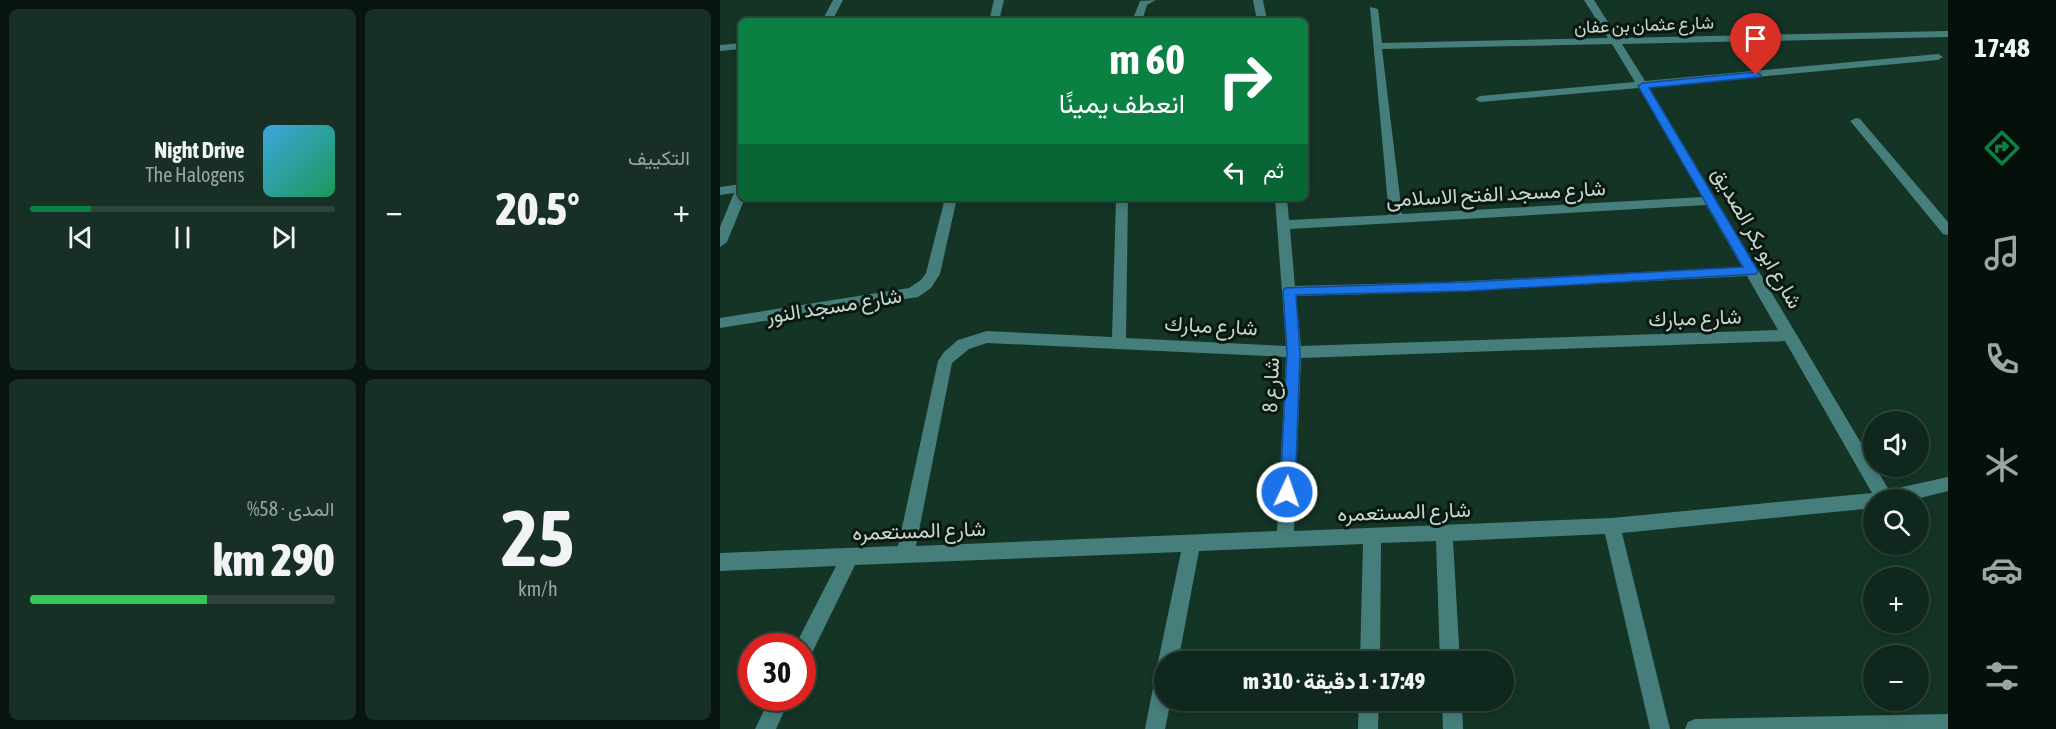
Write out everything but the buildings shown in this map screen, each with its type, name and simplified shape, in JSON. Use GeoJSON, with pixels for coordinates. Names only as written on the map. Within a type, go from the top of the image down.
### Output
{"type":"FeatureCollection","features":[{"type":"Feature","properties":{"kind":"street"},"geometry":{"type":"LineString","coordinates":[[829,18],[838,0]]}},
{"type":"Feature","properties":{"kind":"street"},"geometry":{"type":"LineString","coordinates":[[995,18],[999,0]]}},
{"type":"Feature","properties":{"kind":"street"},"geometry":{"type":"LineString","coordinates":[[1138,18],[1143,3],[1150,0]]}},
{"type":"Feature","properties":{"kind":"street"},"geometry":{"type":"LineString","coordinates":[[1258,0],[1261,18]]}},
{"type":"Feature","properties":{"kind":"street","name":"شارع ابو بكر الصديق"},"geometry":{"type":"LineString","coordinates":[[1588,0],[1643,86],[1790,336],[1873,489]]}},
{"type":"Feature","properties":{"kind":"street"},"geometry":{"type":"LineString","coordinates":[[1373,9],[1396,219]]}},
{"type":"Feature","properties":{"kind":"street","name":"شارع عثمان بن عفان"},"geometry":{"type":"LineString","coordinates":[[1377,46],[1614,43],[1948,34]]}},
{"type":"Feature","properties":{"kind":"street"},"geometry":{"type":"LineString","coordinates":[[720,48],[738,46]]}},
{"type":"Feature","properties":{"kind":"street"},"geometry":{"type":"LineString","coordinates":[[1480,99],[1643,86],[1938,57]]}},
{"type":"Feature","properties":{"kind":"street"},"geometry":{"type":"LineString","coordinates":[[1856,121],[1948,231]]}},
{"type":"Feature","properties":{"kind":"street"},"geometry":{"type":"LineString","coordinates":[[720,191],[738,190]]}},
{"type":"Feature","properties":{"kind":"street"},"geometry":{"type":"LineString","coordinates":[[720,242],[738,197]]}},
{"type":"Feature","properties":{"kind":"street","name":"شارع مسجد النور"},"geometry":{"type":"LineString","coordinates":[[720,323],[913,293],[926,284],[933,274],[950,201]]}},
{"type":"Feature","properties":{"kind":"street"},"geometry":{"type":"LineString","coordinates":[[1119,342],[1122,201]]}},
{"type":"Feature","properties":{"kind":"street","name":"شارع 8"},"geometry":{"type":"LineString","coordinates":[[1281,201],[1294,352],[1285,539]]}},
{"type":"Feature","properties":{"kind":"street","name":"شارع مسجد الفتح الاسلامى"},"geometry":{"type":"LineString","coordinates":[[1284,225],[1711,201]]}},
{"type":"Feature","properties":{"kind":"street"},"geometry":{"type":"LineString","coordinates":[[1289,291],[1458,287],[1752,271]]}},
{"type":"Feature","properties":{"kind":"street","name":"شارع مبارك"},"geometry":{"type":"LineString","coordinates":[[905,554],[945,361],[955,348],[970,340],[987,337],[1294,352],[1790,336]]}},
{"type":"Feature","properties":{"kind":"street","name":"شارع المستعمره"},"geometry":{"type":"LineString","coordinates":[[1925,489],[1948,484]]}},
{"type":"Feature","properties":{"kind":"street","name":"شارع المستعمره"},"geometry":{"type":"LineString","coordinates":[[720,562],[1612,526],[1863,501]]}},
{"type":"Feature","properties":{"kind":"street"},"geometry":{"type":"LineString","coordinates":[[1612,526],[1660,729]]}},
{"type":"Feature","properties":{"kind":"street"},"geometry":{"type":"LineString","coordinates":[[1444,533],[1449,651]]}},
{"type":"Feature","properties":{"kind":"street"},"geometry":{"type":"LineString","coordinates":[[1370,651],[1372,535]]}},
{"type":"Feature","properties":{"kind":"street"},"geometry":{"type":"LineString","coordinates":[[1170,651],[1192,543]]}},
{"type":"Feature","properties":{"kind":"street"},"geometry":{"type":"LineString","coordinates":[[812,633],[850,556]]}},
{"type":"Feature","properties":{"kind":"street"},"geometry":{"type":"LineString","coordinates":[[765,729],[774,711]]}},
{"type":"Feature","properties":{"kind":"street"},"geometry":{"type":"LineString","coordinates":[[1155,729],[1159,711]]}},
{"type":"Feature","properties":{"kind":"street"},"geometry":{"type":"LineString","coordinates":[[1368,729],[1369,711]]}},
{"type":"Feature","properties":{"kind":"street"},"geometry":{"type":"LineString","coordinates":[[1452,711],[1453,729]]}},
{"type":"Feature","properties":{"kind":"street"},"geometry":{"type":"LineString","coordinates":[[1695,729],[1948,724]]}},
{"type":"Feature","properties":{"kind":"route"},"geometry":{"type":"LineString","coordinates":[[1287,492],[1294,352],[1289,291],[1468,286],[1752,271],[1643,86],[1756,75]]}}]}
